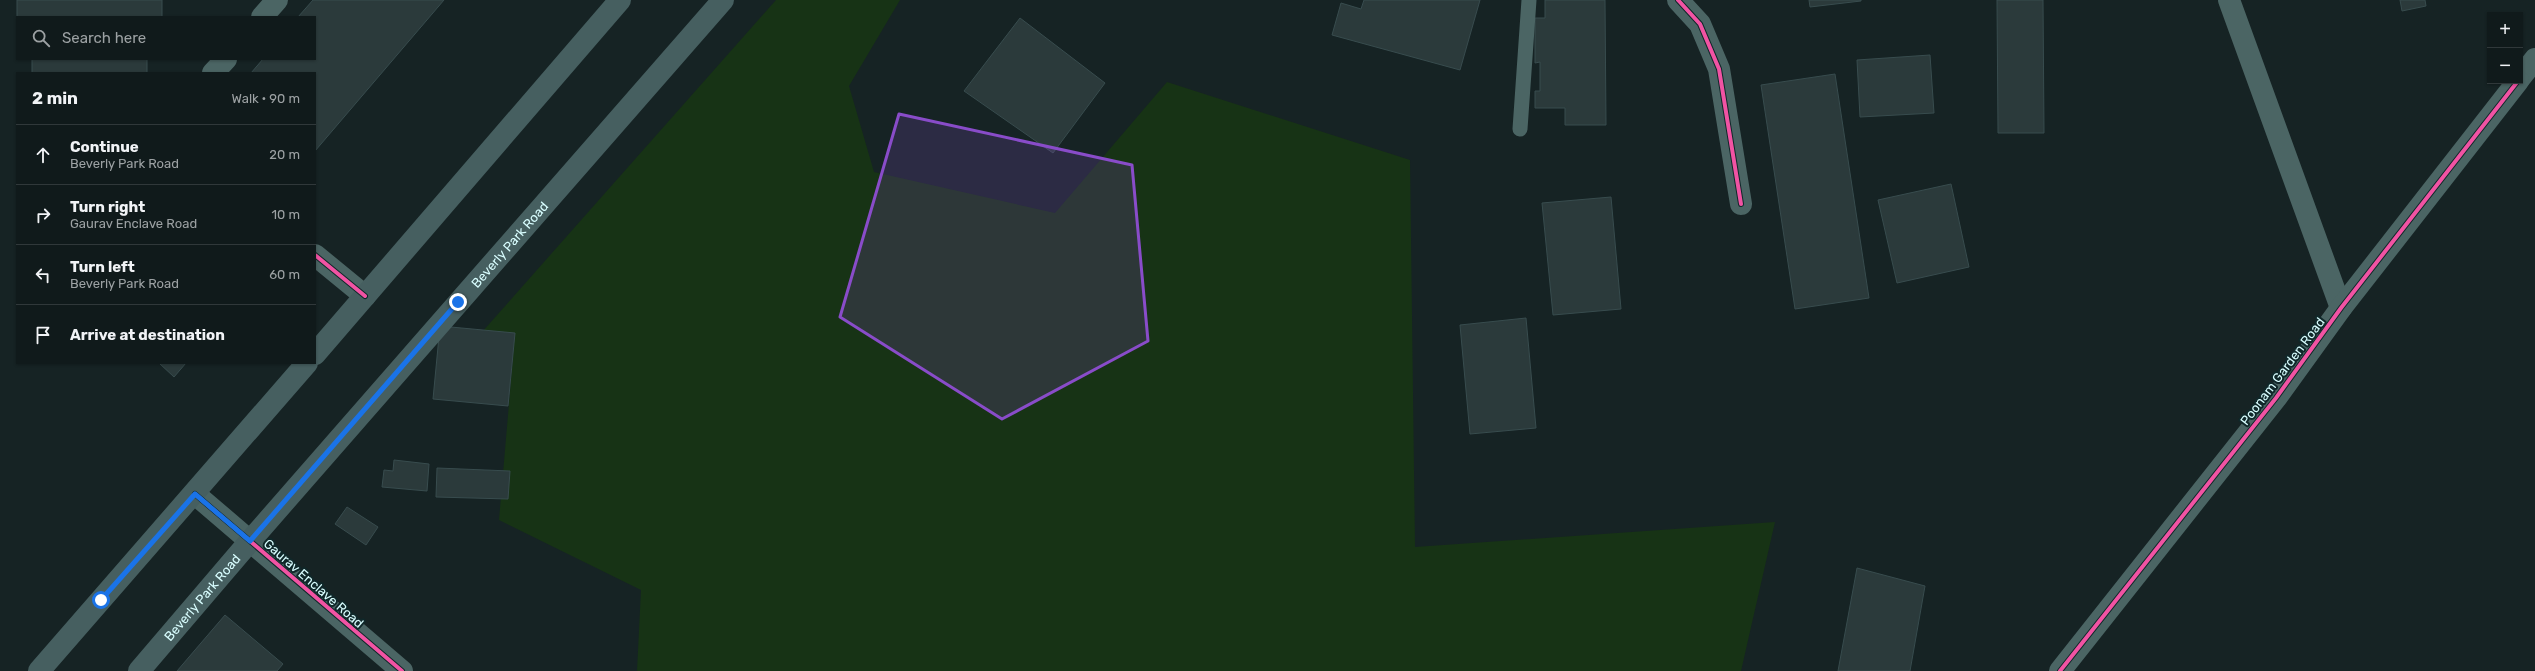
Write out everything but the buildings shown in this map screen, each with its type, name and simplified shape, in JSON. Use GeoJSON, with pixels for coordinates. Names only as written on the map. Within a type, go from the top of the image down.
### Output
{"type":"FeatureCollection","features":[{"type":"Feature","properties":{"kind":"main road"},"geometry":{"type":"LineString","coordinates":[[316,353],[620,0]]}},
{"type":"Feature","properties":{"kind":"main road","name":"Beverly Park Road"},"geometry":{"type":"LineString","coordinates":[[139,671],[250,541],[723,0]]}},
{"type":"Feature","properties":{"kind":"main road"},"geometry":{"type":"LineString","coordinates":[[39,671],[195,494],[306,364]]}},
{"type":"Feature","properties":{"kind":"street"},"geometry":{"type":"LineString","coordinates":[[263,16],[277,0]]}},
{"type":"Feature","properties":{"kind":"street"},"geometry":{"type":"LineString","coordinates":[[1678,0],[1700,24],[1719,68],[1741,204]]}},
{"type":"Feature","properties":{"kind":"street"},"geometry":{"type":"LineString","coordinates":[[2229,0],[2341,308]]}},
{"type":"Feature","properties":{"kind":"street"},"geometry":{"type":"LineString","coordinates":[[2523,74],[2535,59]]}},
{"type":"Feature","properties":{"kind":"street"},"geometry":{"type":"LineString","coordinates":[[214,72],[225,60]]}},
{"type":"Feature","properties":{"kind":"street","name":"Poonam Garden Road"},"geometry":{"type":"LineString","coordinates":[[2060,671],[2276,398],[2341,308],[2516,84]]}},
{"type":"Feature","properties":{"kind":"street"},"geometry":{"type":"LineString","coordinates":[[316,256],[365,296]]}},
{"type":"Feature","properties":{"kind":"street","name":"Gaurav Enclave Road"},"geometry":{"type":"LineString","coordinates":[[195,494],[402,671]]}},
{"type":"Feature","properties":{"kind":"lane"},"geometry":{"type":"LineString","coordinates":[[1520,129],[1529,0]]}},
{"type":"Feature","properties":{"kind":"highlighted area"},"geometry":{"type":"Polygon","coordinates":[[[899,114],[1132,165],[1148,341],[1002,419],[840,317],[899,114]]]}},
{"type":"Feature","properties":{"kind":"green space"},"geometry":{"type":"Polygon","coordinates":[[[776,0],[900,0],[849,86],[874,172],[1055,213],[1167,82],[1410,160],[1415,547],[1775,522],[1741,671],[637,671],[641,590],[499,520],[514,345],[482,332],[776,0]]]}},
{"type":"Feature","properties":{"kind":"cycle path"},"geometry":{"type":"LineString","coordinates":[[1678,0],[1700,24],[1719,69],[1741,204]]}},
{"type":"Feature","properties":{"kind":"cycle path"},"geometry":{"type":"LineString","coordinates":[[2060,671],[2276,398],[2341,308],[2516,84]]}},
{"type":"Feature","properties":{"kind":"cycle path"},"geometry":{"type":"LineString","coordinates":[[316,256],[365,296]]}},
{"type":"Feature","properties":{"kind":"cycle path"},"geometry":{"type":"LineString","coordinates":[[195,494],[402,671]]}},
{"type":"Feature","properties":{"kind":"route"},"geometry":{"type":"LineString","coordinates":[[101,600],[195,494],[250,541],[458,302]]}}]}
